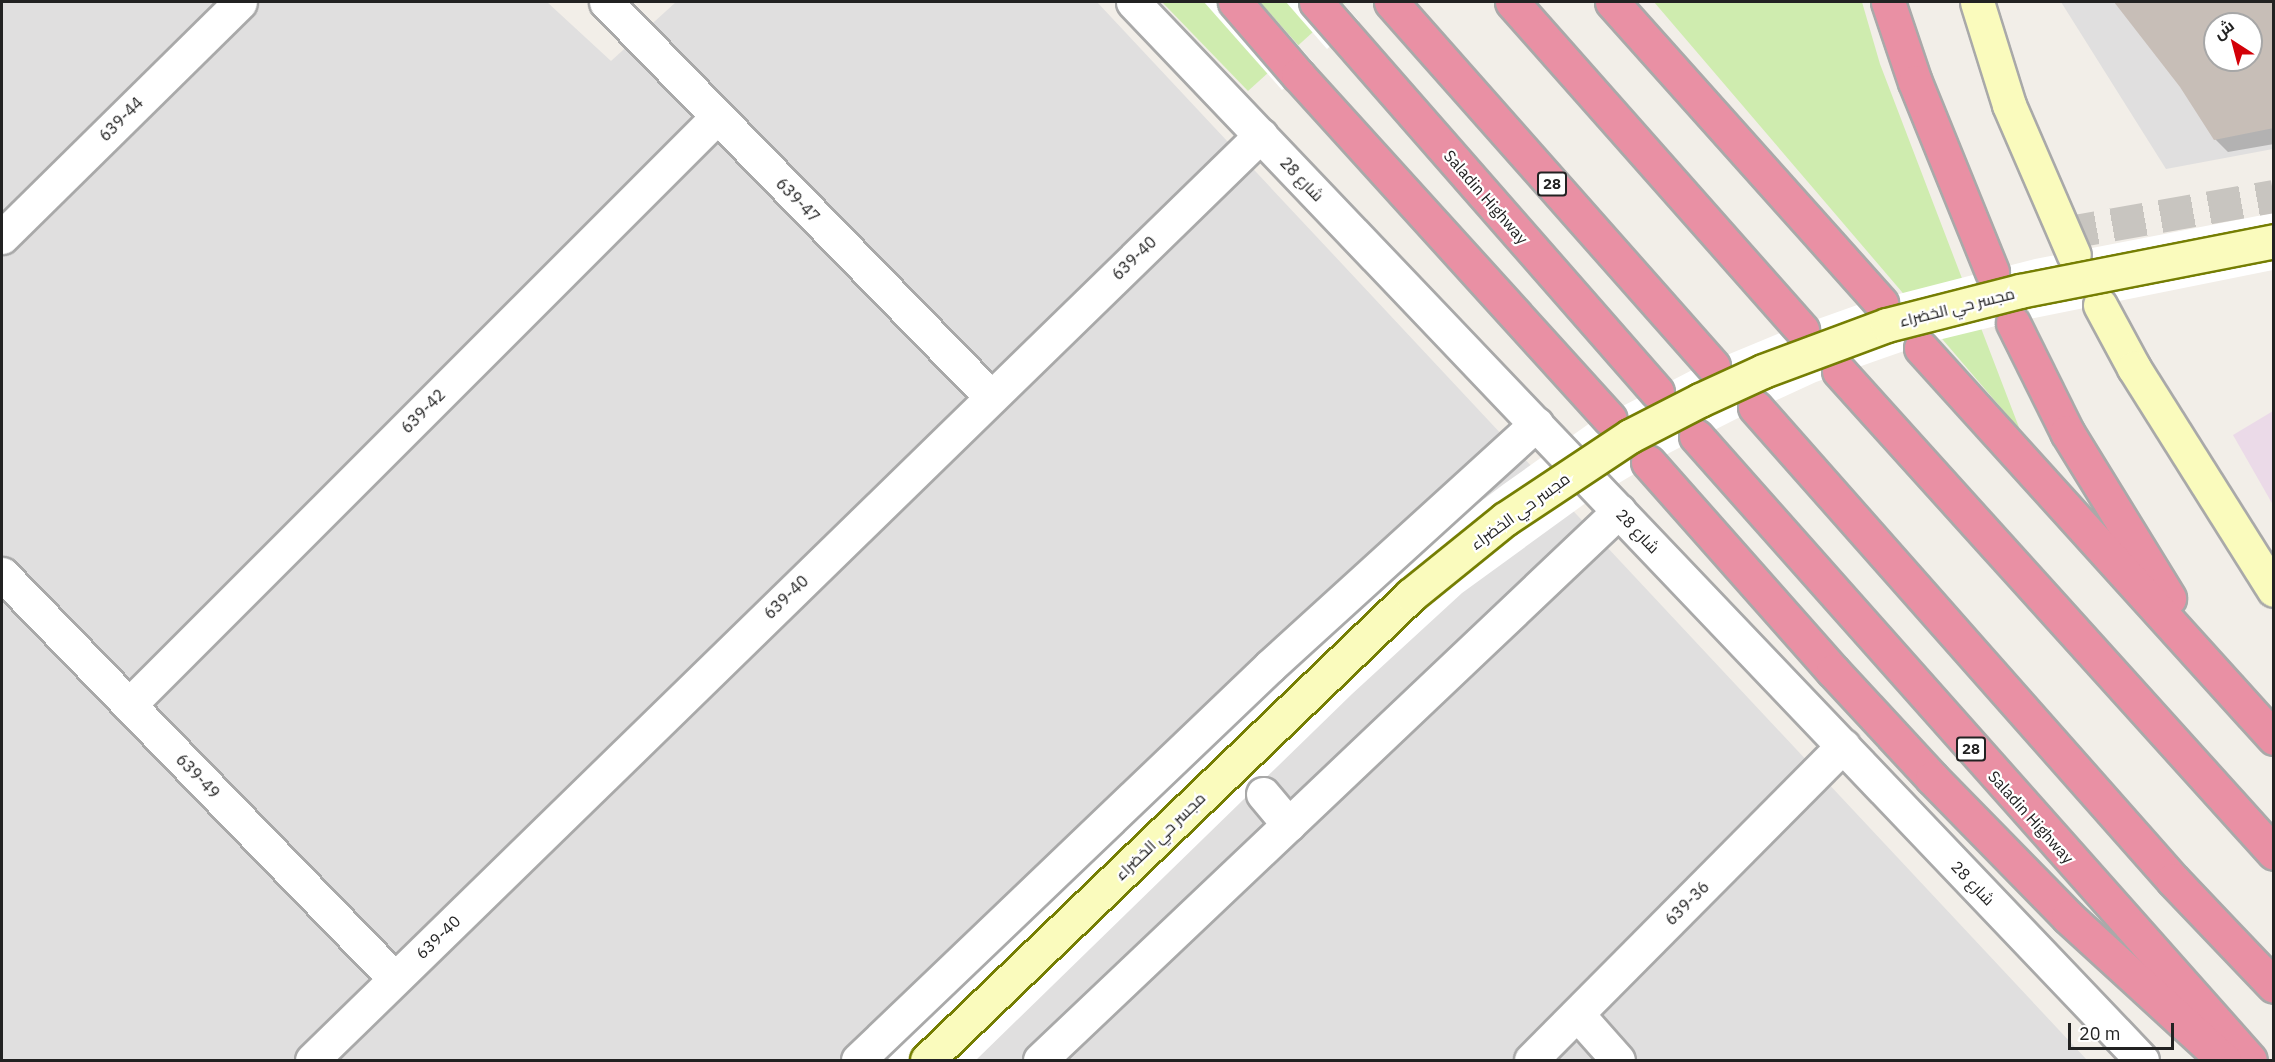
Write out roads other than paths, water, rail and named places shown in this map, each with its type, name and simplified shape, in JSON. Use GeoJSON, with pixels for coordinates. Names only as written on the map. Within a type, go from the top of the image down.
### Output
{"type":"FeatureCollection","features":[{"type":"Feature","properties":{"kind":"highway"},"geometry":{"type":"LineString","coordinates":[[1235,2],[1298,75],[1610,419]]}},
{"type":"Feature","properties":{"kind":"highway","name":"Saladin Highway"},"geometry":{"type":"LineString","coordinates":[[1316,2],[1657,392]]}},
{"type":"Feature","properties":{"kind":"highway","name":"28"},"geometry":{"type":"LineString","coordinates":[[1391,2],[1713,366]]}},
{"type":"Feature","properties":{"kind":"highway"},"geometry":{"type":"LineString","coordinates":[[1512,2],[1802,330]]}},
{"type":"Feature","properties":{"kind":"highway"},"geometry":{"type":"LineString","coordinates":[[1612,2],[1881,303]]}},
{"type":"Feature","properties":{"kind":"highway"},"geometry":{"type":"LineString","coordinates":[[1888,2],[1915,82],[1992,272]]}},
{"type":"Feature","properties":{"kind":"highway"},"geometry":{"type":"LineString","coordinates":[[2013,323],[2067,432],[2140,554],[2244,706]]}},
{"type":"Feature","properties":{"kind":"highway"},"geometry":{"type":"LineString","coordinates":[[1921,348],[2274,738]]}},
{"type":"Feature","properties":{"kind":"highway"},"geometry":{"type":"LineString","coordinates":[[1839,371],[2274,853]]}},
{"type":"Feature","properties":{"kind":"highway"},"geometry":{"type":"LineString","coordinates":[[1755,407],[2173,880],[2274,986]]}},
{"type":"Feature","properties":{"kind":"highway","name":"Saladin Highway"},"geometry":{"type":"LineString","coordinates":[[1696,436],[2250,1060]]}},
{"type":"Feature","properties":{"kind":"highway"},"geometry":{"type":"LineString","coordinates":[[1648,462],[1833,671],[1932,778],[2068,917],[2224,1060]]}},
{"type":"Feature","properties":{"kind":"street","name":"639-44"},"geometry":{"type":"LineString","coordinates":[[2,237],[240,2]]}},
{"type":"Feature","properties":{"kind":"street","name":"639-47"},"geometry":{"type":"LineString","coordinates":[[606,2],[991,397]]}},
{"type":"Feature","properties":{"kind":"street","name":"شارع 28"},"geometry":{"type":"LineString","coordinates":[[1133,2],[2142,1060]]}},
{"type":"Feature","properties":{"kind":"street"},"geometry":{"type":"LineString","coordinates":[[1977,2],[2009,105],[2074,255]]}},
{"type":"Feature","properties":{"kind":"street","name":"639-42"},"geometry":{"type":"LineString","coordinates":[[129,705],[717,117]]}},
{"type":"Feature","properties":{"kind":"street","name":"639-40"},"geometry":{"type":"LineString","coordinates":[[312,1060],[1261,135]]}},
{"type":"Feature","properties":{"kind":"street","name":"مجسر حي الخضراء"},"geometry":{"type":"LineString","coordinates":[[927,1060],[1412,595],[1505,519],[1630,436],[1754,375],[1887,325],[2020,291],[2274,241]]}},
{"type":"Feature","properties":{"kind":"street"},"geometry":{"type":"LineString","coordinates":[[2100,305],[2134,368],[2274,590]]}},
{"type":"Feature","properties":{"kind":"street"},"geometry":{"type":"LineString","coordinates":[[858,1060],[1216,740],[1536,424]]}},
{"type":"Feature","properties":{"kind":"street"},"geometry":{"type":"LineString","coordinates":[[1040,1060],[1619,511]]}},
{"type":"Feature","properties":{"kind":"street","name":"639-49"},"geometry":{"type":"LineString","coordinates":[[2,573],[395,979]]}},
{"type":"Feature","properties":{"kind":"street","name":"639-36"},"geometry":{"type":"LineString","coordinates":[[1531,1060],[1843,746]]}},
{"type":"Feature","properties":{"kind":"street"},"geometry":{"type":"LineString","coordinates":[[1263,794],[1289,825]]}},
{"type":"Feature","properties":{"kind":"street"},"geometry":{"type":"LineString","coordinates":[[1578,1015],[1618,1060]]}},
{"type":"Feature","properties":{"kind":"tunnel"},"geometry":{"type":"LineString","coordinates":[[2064,233],[2274,196]]}},
{"type":"Feature","properties":{"kind":"tunnel"},"geometry":{"type":"LineString","coordinates":[[1226,751],[1263,794]]}}]}
